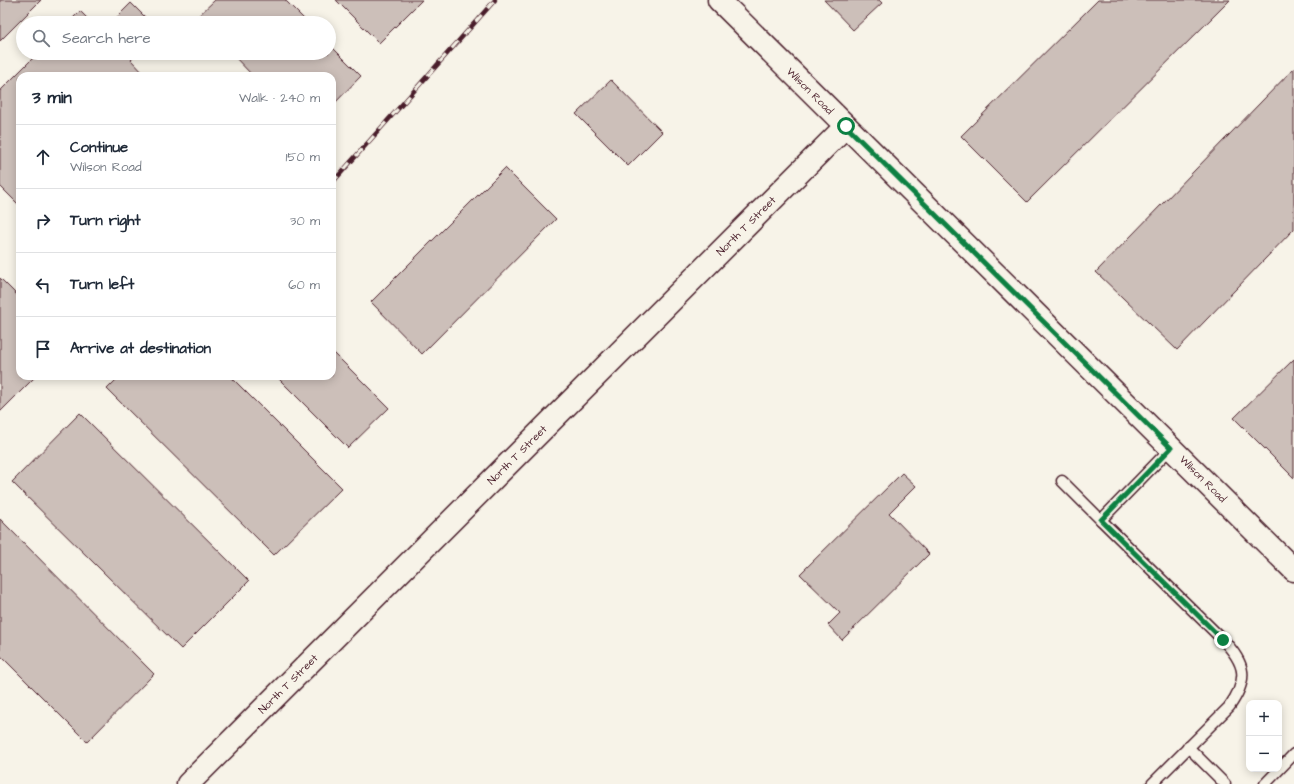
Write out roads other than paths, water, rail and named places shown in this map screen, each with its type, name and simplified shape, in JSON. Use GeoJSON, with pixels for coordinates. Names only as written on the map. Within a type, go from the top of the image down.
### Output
{"type":"FeatureCollection","features":[{"type":"Feature","properties":{"kind":"street","name":"Wilson Road"},"geometry":{"type":"LineString","coordinates":[[719,0],[1294,570]]}},
{"type":"Feature","properties":{"kind":"street","name":"North T Street"},"geometry":{"type":"LineString","coordinates":[[188,784],[846,126]]}},
{"type":"Feature","properties":{"kind":"lane"},"geometry":{"type":"LineString","coordinates":[[1101,520],[1171,448]]}},
{"type":"Feature","properties":{"kind":"lane"},"geometry":{"type":"LineString","coordinates":[[1062,481],[1223,640],[1238,657],[1242,675],[1237,696],[1229,707],[1152,784]]}},
{"type":"Feature","properties":{"kind":"lane"},"geometry":{"type":"LineString","coordinates":[[1188,747],[1225,784]]}},
{"type":"Feature","properties":{"kind":"lane"},"geometry":{"type":"LineString","coordinates":[[1265,784],[1294,754]]}},
{"type":"Feature","properties":{"kind":"railway"},"geometry":{"type":"LineString","coordinates":[[336,179],[495,0]]}}]}
